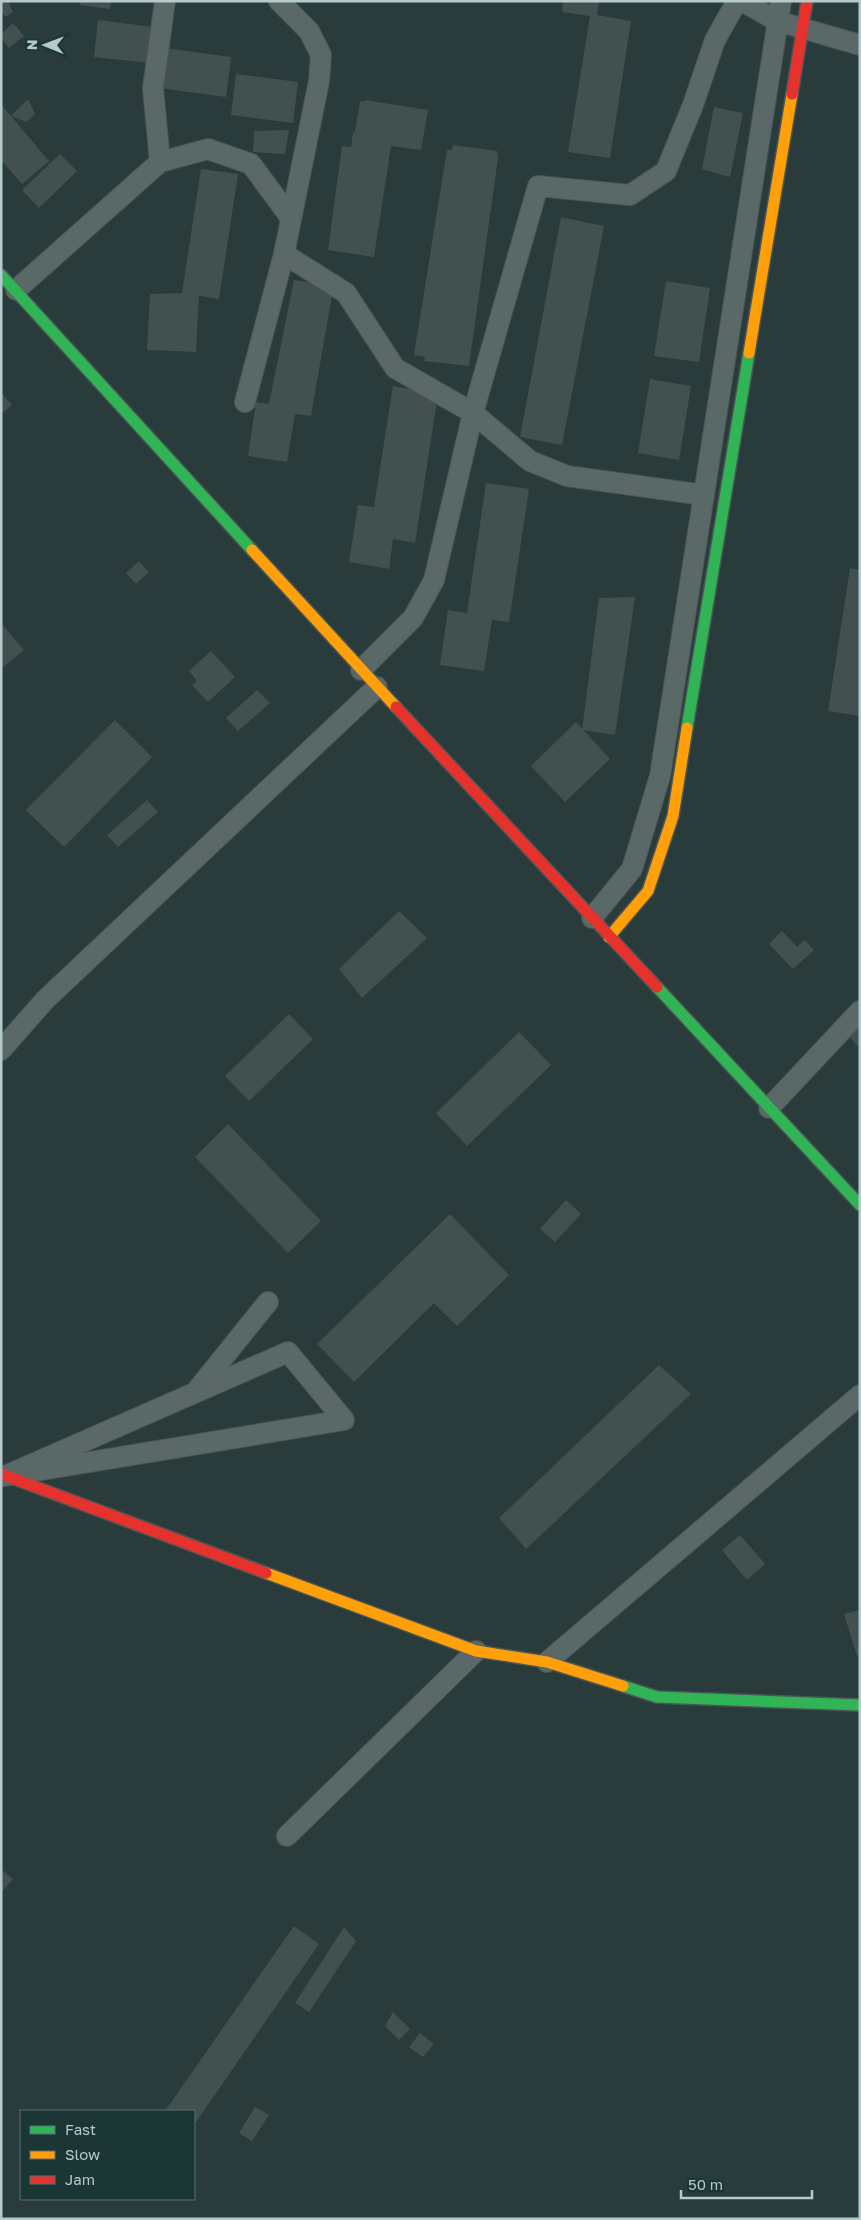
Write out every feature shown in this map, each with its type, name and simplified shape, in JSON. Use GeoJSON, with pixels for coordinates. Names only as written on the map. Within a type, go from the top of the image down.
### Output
{"type":"FeatureCollection","features":[{"type":"Feature","properties":{"kind":"street"},"geometry":{"type":"LineString","coordinates":[[160,162],[152,88],[166,1]]}},
{"type":"Feature","properties":{"kind":"street"},"geometry":{"type":"LineString","coordinates":[[245,402],[284,254],[319,81],[321,55],[310,31],[279,1]]}},
{"type":"Feature","properties":{"kind":"street"},"geometry":{"type":"LineString","coordinates":[[361,670],[413,618],[434,580],[473,412],[538,186],[630,195],[666,171],[693,104],[715,40],[737,1]]}},
{"type":"Feature","properties":{"kind":"street"},"geometry":{"type":"LineString","coordinates":[[742,1],[777,21],[860,45]]}},
{"type":"Feature","properties":{"kind":"street"},"geometry":{"type":"LineString","coordinates":[[592,918],[632,869],[660,776],[780,1]]}},
{"type":"Feature","properties":{"kind":"street"},"geometry":{"type":"LineString","coordinates":[[609,937],[648,891],[673,816],[807,1]]}},
{"type":"Feature","properties":{"kind":"street"},"geometry":{"type":"LineString","coordinates":[[16,290],[160,162],[208,149],[251,164],[290,218]]}},
{"type":"Feature","properties":{"kind":"street"},"geometry":{"type":"LineString","coordinates":[[284,254],[346,293],[395,368],[473,412],[530,461],[567,476],[704,495]]}},
{"type":"Feature","properties":{"kind":"street"},"geometry":{"type":"LineString","coordinates":[[1,275],[361,670],[860,1205]]}},
{"type":"Feature","properties":{"kind":"street"},"geometry":{"type":"LineString","coordinates":[[1,1050],[45,1000],[377,687]]}},
{"type":"Feature","properties":{"kind":"street"},"geometry":{"type":"LineString","coordinates":[[1,1030],[7,1024],[45,1000]]}},
{"type":"Feature","properties":{"kind":"street"},"geometry":{"type":"LineString","coordinates":[[769,1108],[860,1011]]}},
{"type":"Feature","properties":{"kind":"street"},"geometry":{"type":"LineString","coordinates":[[196,1392],[268,1302]]}},
{"type":"Feature","properties":{"kind":"street"},"geometry":{"type":"LineString","coordinates":[[288,1352],[344,1420],[3,1475],[288,1352]]}},
{"type":"Feature","properties":{"kind":"street"},"geometry":{"type":"LineString","coordinates":[[547,1662],[860,1395]]}},
{"type":"Feature","properties":{"kind":"street"},"geometry":{"type":"LineString","coordinates":[[3,1475],[476,1651],[547,1662],[657,1697],[860,1705]]}},
{"type":"Feature","properties":{"kind":"street"},"geometry":{"type":"LineString","coordinates":[[287,1836],[476,1651]]}},
{"type":"Feature","properties":{"kind":"building"},"geometry":{"type":"Polygon","coordinates":[[[1,1],[13,1],[9,4],[13,12],[6,17],[1,12],[1,1]]]}},
{"type":"Feature","properties":{"kind":"building"},"geometry":{"type":"Polygon","coordinates":[[[80,1],[111,1],[110,9],[80,5],[80,1]]]}},
{"type":"Feature","properties":{"kind":"building"},"geometry":{"type":"Polygon","coordinates":[[[563,1],[599,1],[597,15],[631,21],[610,158],[568,152],[590,16],[562,12],[563,1]]]}},
{"type":"Feature","properties":{"kind":"building"},"geometry":{"type":"Polygon","coordinates":[[[98,20],[153,27],[149,63],[94,57],[98,20]]]}},
{"type":"Feature","properties":{"kind":"building"},"geometry":{"type":"Polygon","coordinates":[[[13,23],[24,36],[9,48],[1,38],[1,34],[13,23]]]}},
{"type":"Feature","properties":{"kind":"building"},"geometry":{"type":"Polygon","coordinates":[[[164,48],[231,57],[226,97],[159,88],[164,48]]]}},
{"type":"Feature","properties":{"kind":"building"},"geometry":{"type":"Polygon","coordinates":[[[236,74],[298,82],[293,123],[231,115],[236,74]]]}},
{"type":"Feature","properties":{"kind":"building"},"geometry":{"type":"Polygon","coordinates":[[[28,99],[35,114],[27,122],[11,116],[28,99]]]}},
{"type":"Feature","properties":{"kind":"building"},"geometry":{"type":"Polygon","coordinates":[[[365,100],[428,110],[421,150],[391,146],[374,257],[328,250],[342,146],[351,147],[353,132],[360,133],[355,132],[360,101],[364,102],[365,100]]]}},
{"type":"Feature","properties":{"kind":"building"},"geometry":{"type":"Polygon","coordinates":[[[1,105],[49,161],[22,184],[1,160],[1,105]]]}},
{"type":"Feature","properties":{"kind":"building"},"geometry":{"type":"Polygon","coordinates":[[[714,107],[743,113],[730,177],[702,169],[714,107]]]}},
{"type":"Feature","properties":{"kind":"building"},"geometry":{"type":"Polygon","coordinates":[[[289,130],[285,154],[253,152],[254,131],[289,130]]]}},
{"type":"Feature","properties":{"kind":"building"},"geometry":{"type":"Polygon","coordinates":[[[453,145],[497,151],[498,158],[469,366],[424,361],[425,357],[414,355],[447,150],[452,150],[453,145]]]}},
{"type":"Feature","properties":{"kind":"building"},"geometry":{"type":"Polygon","coordinates":[[[60,154],[77,171],[39,208],[22,190],[60,154]]]}},
{"type":"Feature","properties":{"kind":"building"},"geometry":{"type":"Polygon","coordinates":[[[201,169],[238,174],[219,299],[194,295],[199,296],[196,352],[147,350],[150,294],[182,293],[201,169]]]}},
{"type":"Feature","properties":{"kind":"building"},"geometry":{"type":"Polygon","coordinates":[[[561,217],[604,226],[562,445],[520,437],[561,217]]]}},
{"type":"Feature","properties":{"kind":"building"},"geometry":{"type":"Polygon","coordinates":[[[294,280],[330,286],[333,289],[311,416],[295,414],[287,462],[248,456],[256,402],[269,404],[294,280]]]}},
{"type":"Feature","properties":{"kind":"building"},"geometry":{"type":"Polygon","coordinates":[[[666,281],[710,288],[699,362],[654,356],[666,281]]]}},
{"type":"Feature","properties":{"kind":"building"},"geometry":{"type":"Polygon","coordinates":[[[650,379],[691,386],[679,460],[638,453],[650,379]]]}},
{"type":"Feature","properties":{"kind":"building"},"geometry":{"type":"Polygon","coordinates":[[[393,386],[438,394],[415,543],[393,539],[389,569],[349,562],[358,505],[374,507],[393,386]]]}},
{"type":"Feature","properties":{"kind":"building"},"geometry":{"type":"Polygon","coordinates":[[[1,392],[12,405],[1,414],[1,392]]]}},
{"type":"Feature","properties":{"kind":"building"},"geometry":{"type":"Polygon","coordinates":[[[486,483],[529,489],[509,622],[492,620],[484,671],[440,665],[448,610],[467,613],[486,483]]]}},
{"type":"Feature","properties":{"kind":"building"},"geometry":{"type":"Polygon","coordinates":[[[139,561],[149,572],[136,584],[126,573],[139,561]]]}},
{"type":"Feature","properties":{"kind":"building"},"geometry":{"type":"Polygon","coordinates":[[[850,568],[860,570],[860,716],[828,711],[850,568]]]}},
{"type":"Feature","properties":{"kind":"building"},"geometry":{"type":"Polygon","coordinates":[[[635,597],[615,735],[582,730],[599,598],[635,597]]]}},
{"type":"Feature","properties":{"kind":"building"},"geometry":{"type":"Polygon","coordinates":[[[1,623],[24,650],[1,669],[1,623]]]}},
{"type":"Feature","properties":{"kind":"building"},"geometry":{"type":"Polygon","coordinates":[[[211,651],[235,677],[208,702],[192,685],[197,681],[189,671],[211,651]]]}},
{"type":"Feature","properties":{"kind":"building"},"geometry":{"type":"Polygon","coordinates":[[[257,690],[270,703],[238,731],[226,718],[257,690]]]}},
{"type":"Feature","properties":{"kind":"building"},"geometry":{"type":"Polygon","coordinates":[[[115,720],[152,757],[64,847],[26,810],[115,720]]]}},
{"type":"Feature","properties":{"kind":"building"},"geometry":{"type":"Polygon","coordinates":[[[576,722],[610,759],[565,802],[531,766],[576,722]]]}},
{"type":"Feature","properties":{"kind":"building"},"geometry":{"type":"Polygon","coordinates":[[[147,800],[158,812],[118,847],[107,835],[147,800]]]}},
{"type":"Feature","properties":{"kind":"building"},"geometry":{"type":"Polygon","coordinates":[[[399,911],[427,938],[362,998],[339,969],[399,911]]]}},
{"type":"Feature","properties":{"kind":"building"},"geometry":{"type":"Polygon","coordinates":[[[782,931],[797,947],[805,940],[814,950],[793,969],[769,944],[782,931]]]}},
{"type":"Feature","properties":{"kind":"building"},"geometry":{"type":"Polygon","coordinates":[[[289,1014],[313,1039],[249,1101],[225,1076],[289,1014]]]}},
{"type":"Feature","properties":{"kind":"building"},"geometry":{"type":"Polygon","coordinates":[[[860,1026],[860,1049],[848,1035],[860,1026]]]}},
{"type":"Feature","properties":{"kind":"building"},"geometry":{"type":"Polygon","coordinates":[[[519,1032],[551,1065],[467,1146],[436,1113],[519,1032]]]}},
{"type":"Feature","properties":{"kind":"building"},"geometry":{"type":"Polygon","coordinates":[[[228,1124],[321,1221],[288,1253],[195,1157],[228,1124]]]}},
{"type":"Feature","properties":{"kind":"building"},"geometry":{"type":"Polygon","coordinates":[[[566,1200],[581,1214],[555,1242],[540,1229],[566,1200]]]}},
{"type":"Feature","properties":{"kind":"building"},"geometry":{"type":"Polygon","coordinates":[[[450,1214],[509,1275],[457,1326],[434,1303],[354,1382],[317,1344],[450,1214]]]}},
{"type":"Feature","properties":{"kind":"building"},"geometry":{"type":"Polygon","coordinates":[[[659,1365],[691,1394],[526,1549],[499,1518],[659,1365]]]}},
{"type":"Feature","properties":{"kind":"building"},"geometry":{"type":"Polygon","coordinates":[[[740,1535],[765,1564],[747,1580],[722,1550],[740,1535]]]}},
{"type":"Feature","properties":{"kind":"building"},"geometry":{"type":"Polygon","coordinates":[[[860,1610],[860,1655],[857,1656],[844,1614],[860,1610]]]}},
{"type":"Feature","properties":{"kind":"building"},"geometry":{"type":"Polygon","coordinates":[[[1,1869],[13,1879],[1,1893],[1,1869]]]}},
{"type":"Feature","properties":{"kind":"building"},"geometry":{"type":"Polygon","coordinates":[[[294,1926],[319,1944],[195,2124],[195,2110],[166,2110],[294,1926]]]}},
{"type":"Feature","properties":{"kind":"building"},"geometry":{"type":"Polygon","coordinates":[[[344,1927],[356,1941],[309,2012],[295,2003],[344,1927]]]}},
{"type":"Feature","properties":{"kind":"building"},"geometry":{"type":"Polygon","coordinates":[[[393,2012],[410,2029],[399,2040],[385,2026],[393,2012]]]}},
{"type":"Feature","properties":{"kind":"building"},"geometry":{"type":"Polygon","coordinates":[[[420,2033],[434,2044],[423,2057],[409,2047],[420,2033]]]}},
{"type":"Feature","properties":{"kind":"building"},"geometry":{"type":"Polygon","coordinates":[[[255,2107],[269,2115],[252,2141],[239,2133],[255,2107]]]}},
{"type":"Feature","properties":{"kind":"traffic: fast"},"geometry":{"type":"LineString","coordinates":[[1,275],[252,550]]}},
{"type":"Feature","properties":{"kind":"traffic: fast"},"geometry":{"type":"LineString","coordinates":[[687,728],[749,353]]}},
{"type":"Feature","properties":{"kind":"traffic: fast"},"geometry":{"type":"LineString","coordinates":[[657,987],[860,1205]]}},
{"type":"Feature","properties":{"kind":"traffic: fast"},"geometry":{"type":"LineString","coordinates":[[623,1686],[657,1697],[860,1705]]}},
{"type":"Feature","properties":{"kind":"traffic: slow"},"geometry":{"type":"LineString","coordinates":[[749,353],[792,94]]}},
{"type":"Feature","properties":{"kind":"traffic: slow"},"geometry":{"type":"LineString","coordinates":[[252,550],[396,707]]}},
{"type":"Feature","properties":{"kind":"traffic: slow"},"geometry":{"type":"LineString","coordinates":[[609,937],[648,891],[673,816],[687,728]]}},
{"type":"Feature","properties":{"kind":"traffic: slow"},"geometry":{"type":"LineString","coordinates":[[266,1573],[476,1651],[547,1662],[623,1686]]}},
{"type":"Feature","properties":{"kind":"traffic: jam"},"geometry":{"type":"LineString","coordinates":[[792,94],[807,1]]}},
{"type":"Feature","properties":{"kind":"traffic: jam"},"geometry":{"type":"LineString","coordinates":[[396,707],[657,987]]}},
{"type":"Feature","properties":{"kind":"traffic: jam"},"geometry":{"type":"LineString","coordinates":[[1,1474],[266,1573]]}}]}
